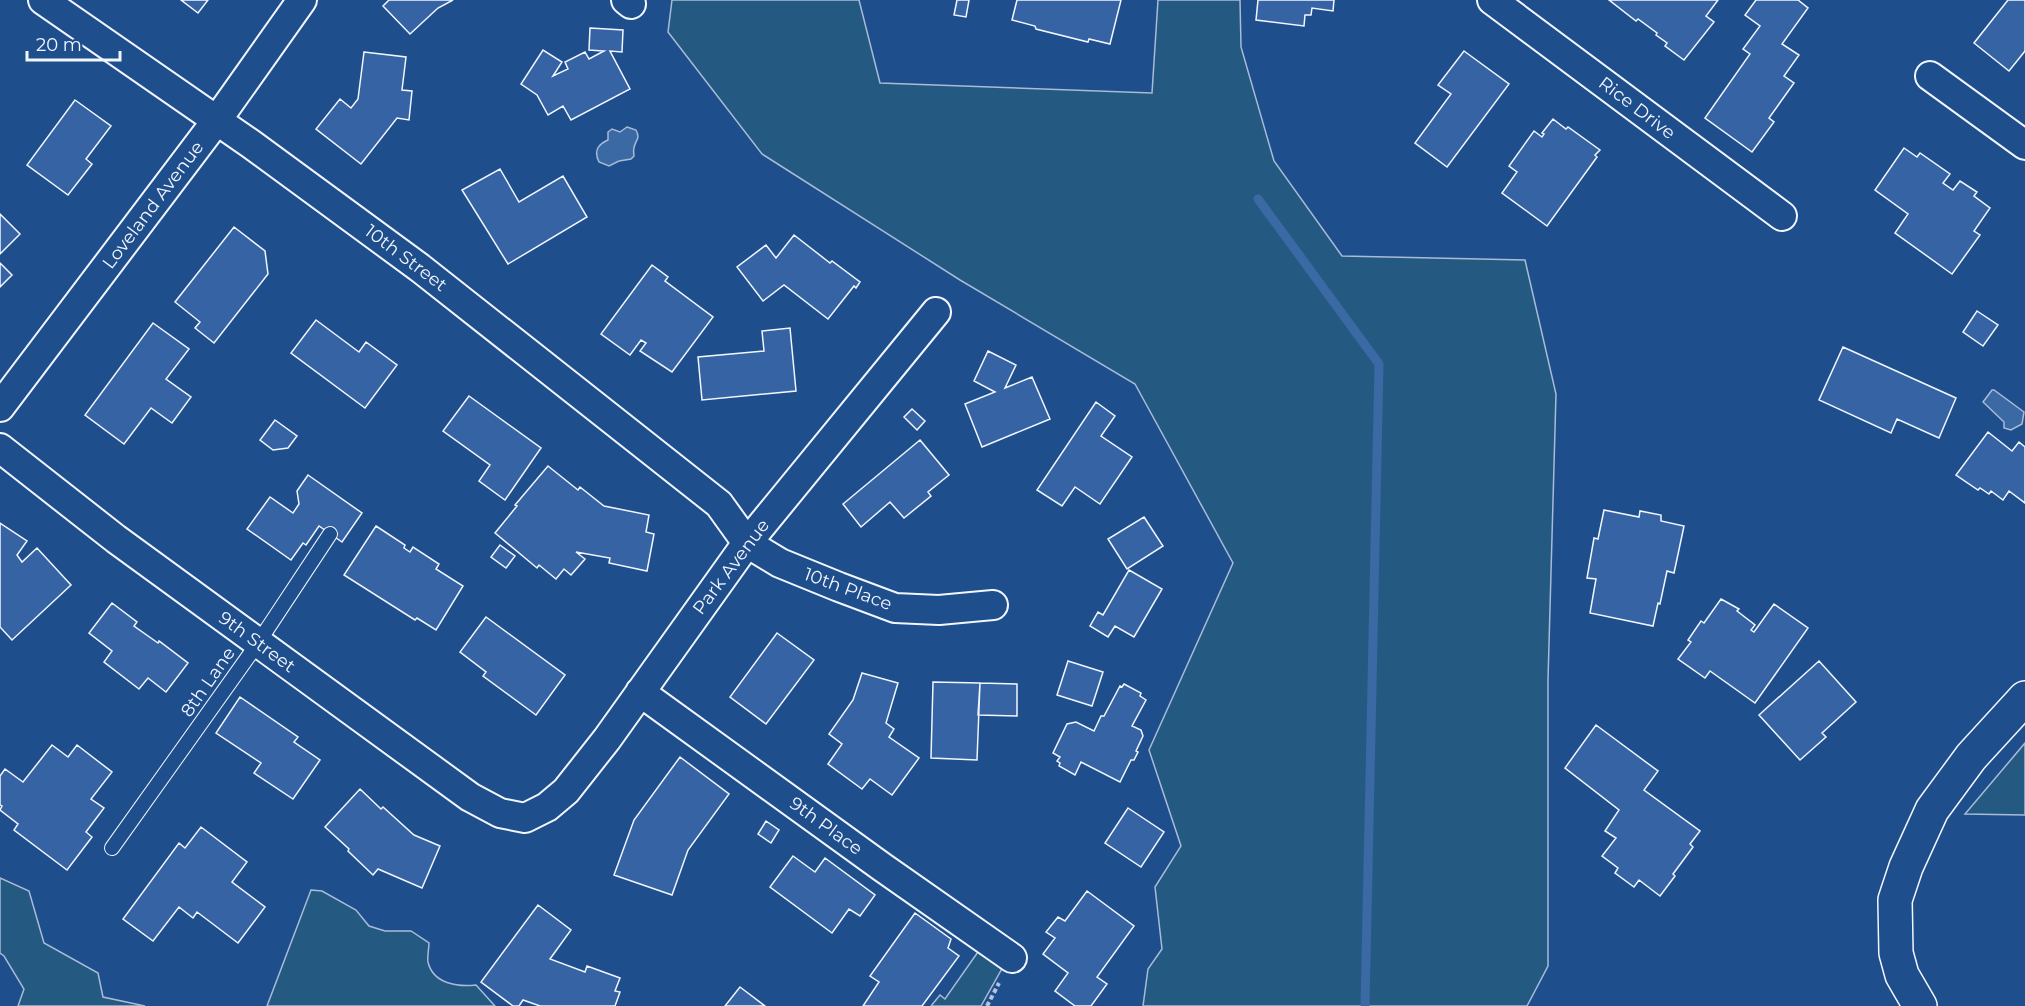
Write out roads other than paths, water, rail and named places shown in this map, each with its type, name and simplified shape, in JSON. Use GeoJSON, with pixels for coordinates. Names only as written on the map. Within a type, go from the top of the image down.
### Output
{"type":"FeatureCollection","features":[{"type":"Feature","properties":{"kind":"street","name":"10th Street"},"geometry":{"type":"LineString","coordinates":[[43,0],[217,120],[420,268],[719,504],[747,543]]}},
{"type":"Feature","properties":{"kind":"street","name":"Loveland Avenue"},"geometry":{"type":"LineString","coordinates":[[0,407],[217,120],[302,0]]}},
{"type":"Feature","properties":{"kind":"street","name":"Rice Drive"},"geometry":{"type":"LineString","coordinates":[[1492,0],[1782,216]]}},
{"type":"Feature","properties":{"kind":"street"},"geometry":{"type":"LineString","coordinates":[[1930,76],[2025,145]]}},
{"type":"Feature","properties":{"kind":"street","name":"Park Avenue"},"geometry":{"type":"LineString","coordinates":[[525,818],[547,807],[566,791],[747,543],[936,312]]}},
{"type":"Feature","properties":{"kind":"street","name":"9th Street"},"geometry":{"type":"LineString","coordinates":[[0,448],[116,539],[470,797],[500,813],[525,818]]}},
{"type":"Feature","properties":{"kind":"street","name":"10th Place"},"geometry":{"type":"LineString","coordinates":[[747,543],[798,570],[895,608],[939,610],[993,605]]}},
{"type":"Feature","properties":{"kind":"street","name":"9th Place"},"geometry":{"type":"LineString","coordinates":[[640,692],[1012,958]]}},
{"type":"Feature","properties":{"kind":"street"},"geometry":{"type":"LineString","coordinates":[[1920,1006],[1902,975],[1896,953],[1895,900],[1906,867],[1932,810],[1971,757],[2025,698]]}},
{"type":"Feature","properties":{"kind":"lane","name":"8th Lane"},"geometry":{"type":"LineString","coordinates":[[112,848],[258,643],[330,534]]}},
{"type":"Feature","properties":{"kind":"waterway"},"geometry":{"type":"LineString","coordinates":[[1258,199],[1379,364],[1365,1006]]}}]}
